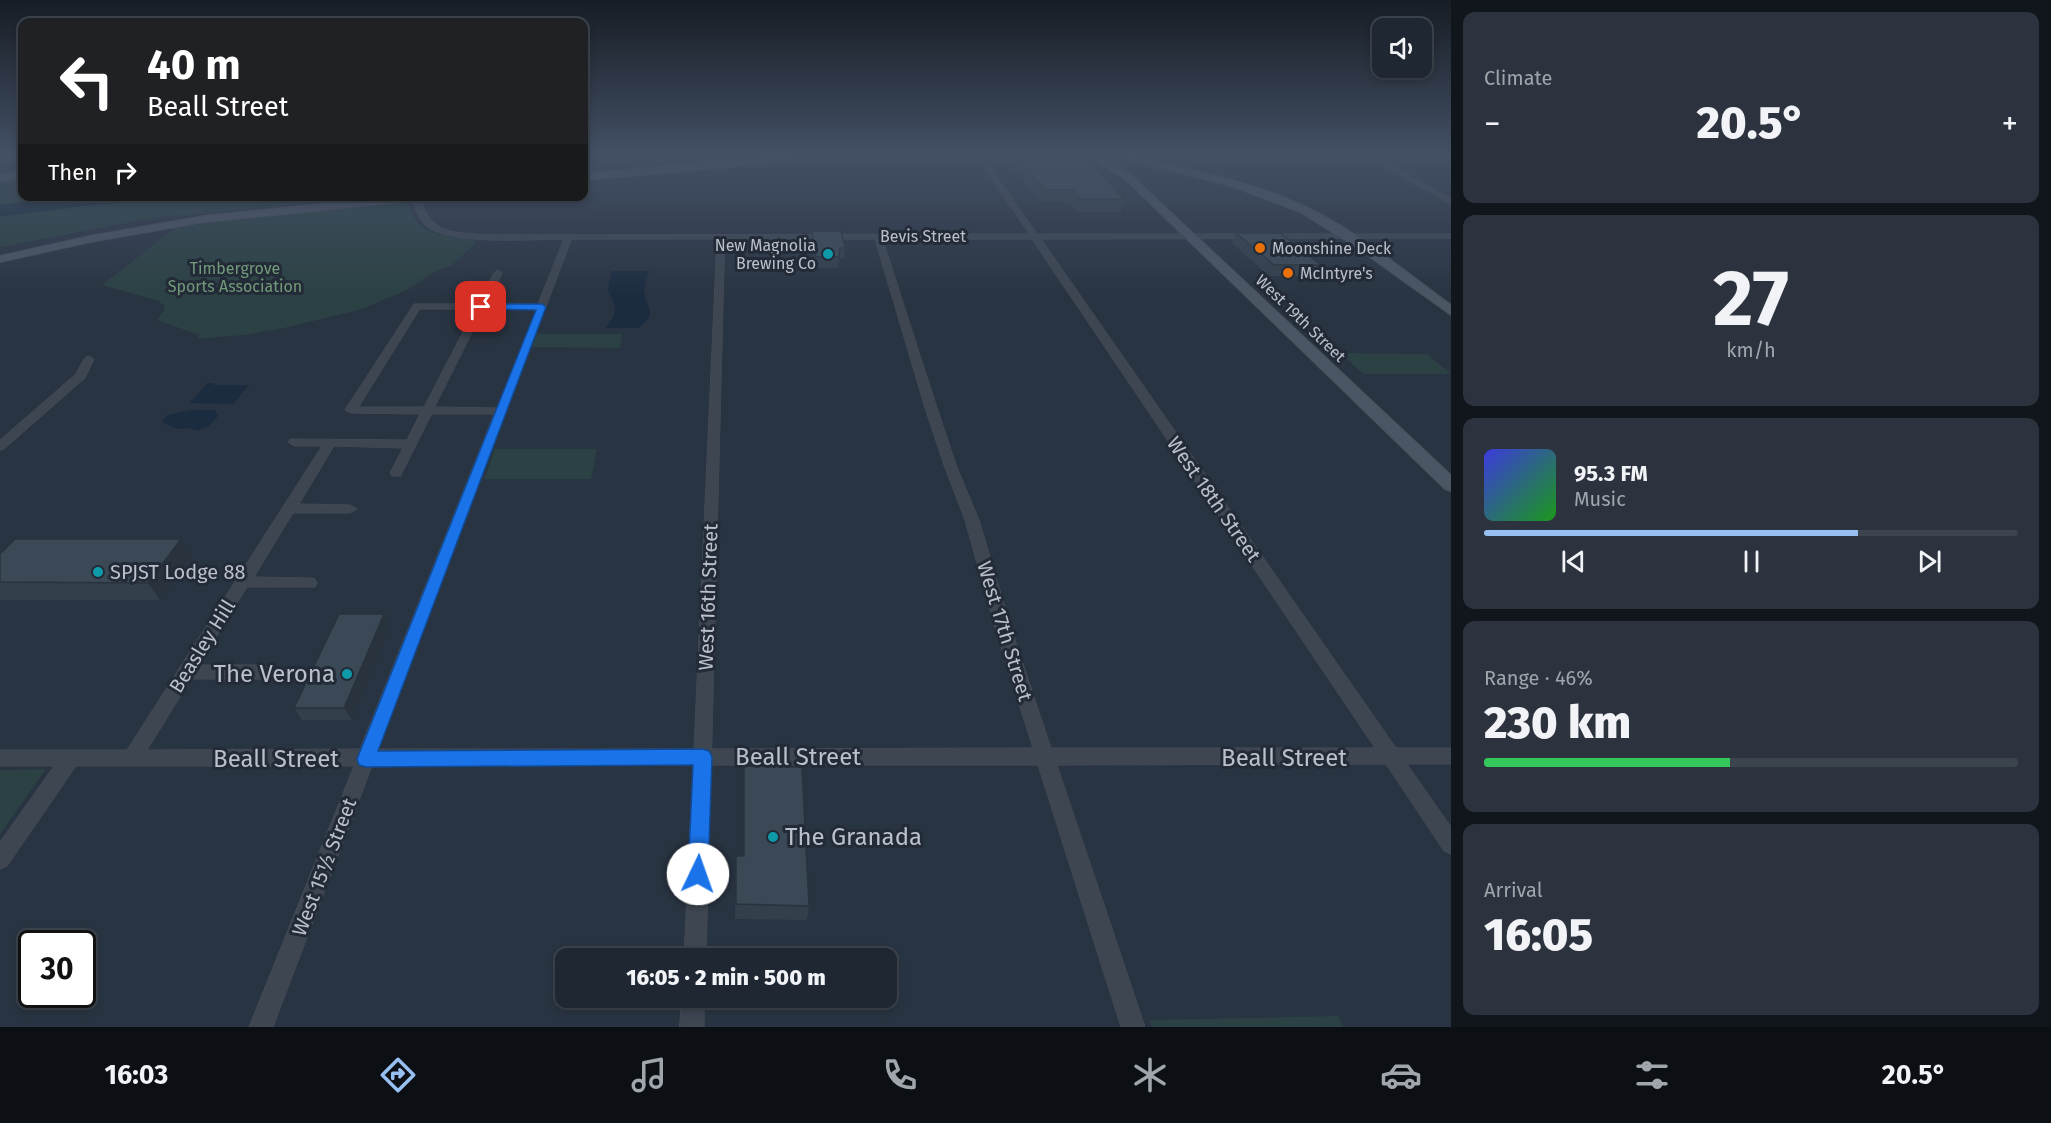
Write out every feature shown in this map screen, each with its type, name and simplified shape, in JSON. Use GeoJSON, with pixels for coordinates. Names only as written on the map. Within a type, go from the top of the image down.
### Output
{"type":"FeatureCollection","features":[{"type":"Feature","properties":{"kind":"street"},"geometry":{"type":"LineString","coordinates":[[0,259],[15,250],[90,229],[177,217],[329,202]]}},
{"type":"Feature","properties":{"kind":"street"},"geometry":{"type":"LineString","coordinates":[[0,249],[15,250],[90,239],[204,219],[376,202]]}},
{"type":"Feature","properties":{"kind":"street","name":"Bevis Street"},"geometry":{"type":"LineString","coordinates":[[418,202],[426,222],[442,230],[492,237],[1451,236]]}},
{"type":"Feature","properties":{"kind":"street","name":"West 18th Street"},"geometry":{"type":"LineString","coordinates":[[1011,202],[1451,844]]}},
{"type":"Feature","properties":{"kind":"street","name":"West 19th Street"},"geometry":{"type":"LineString","coordinates":[[1155,202],[1451,485]]}},
{"type":"Feature","properties":{"kind":"street"},"geometry":{"type":"LineString","coordinates":[[1285,202],[1304,210],[1346,236],[1451,311]]}},
{"type":"Feature","properties":{"kind":"street","name":"West 16th Street"},"geometry":{"type":"LineString","coordinates":[[695,948],[721,236]]}},
{"type":"Feature","properties":{"kind":"street","name":"West 17th Street"},"geometry":{"type":"LineString","coordinates":[[878,236],[940,435],[974,526],[1004,631],[1133,1027]]}},
{"type":"Feature","properties":{"kind":"street","name":"West 15½ Street"},"geometry":{"type":"LineString","coordinates":[[261,1027],[568,237]]}},
{"type":"Feature","properties":{"kind":"street"},"geometry":{"type":"LineString","coordinates":[[396,473],[498,273]]}},
{"type":"Feature","properties":{"kind":"street"},"geometry":{"type":"LineString","coordinates":[[501,411],[351,410],[417,306],[542,307]]}},
{"type":"Feature","properties":{"kind":"street"},"geometry":{"type":"LineString","coordinates":[[0,446],[81,376],[89,358]]}},
{"type":"Feature","properties":{"kind":"street"},"geometry":{"type":"LineString","coordinates":[[294,442],[411,444]]}},
{"type":"Feature","properties":{"kind":"street","name":"Beasley Hill"},"geometry":{"type":"LineString","coordinates":[[131,759],[331,442]]}},
{"type":"Feature","properties":{"kind":"street"},"geometry":{"type":"LineString","coordinates":[[290,508],[350,509]]}},
{"type":"Feature","properties":{"kind":"street"},"geometry":{"type":"LineString","coordinates":[[243,582],[310,583]]}},
{"type":"Feature","properties":{"kind":"street"},"geometry":{"type":"LineString","coordinates":[[186,672],[261,672]]}},
{"type":"Feature","properties":{"kind":"street","name":"Beall Street"},"geometry":{"type":"LineString","coordinates":[[0,758],[1392,758],[1451,756]]}},
{"type":"Feature","properties":{"kind":"street"},"geometry":{"type":"LineString","coordinates":[[0,859],[70,759]]}},
{"type":"Feature","properties":{"kind":"street"},"geometry":{"type":"LineString","coordinates":[[692,1027],[693,1008]]}},
{"type":"Feature","properties":{"kind":"green space"},"geometry":{"type":"Polygon","coordinates":[[[0,202],[322,202],[153,218],[0,247],[0,202]]]}},
{"type":"Feature","properties":{"kind":"green space","name":"Timbergrove Sports Association"},"geometry":{"type":"Polygon","coordinates":[[[402,203],[409,205],[418,223],[434,233],[473,240],[476,243],[451,266],[440,269],[405,291],[359,310],[284,328],[244,335],[196,339],[199,335],[157,320],[164,311],[164,306],[159,301],[102,285],[175,228],[242,218],[402,203]]]}},
{"type":"Feature","properties":{"kind":"green space"},"geometry":{"type":"Polygon","coordinates":[[[537,334],[622,334],[620,348],[532,347],[537,334]]]}},
{"type":"Feature","properties":{"kind":"green space"},"geometry":{"type":"Polygon","coordinates":[[[1340,353],[1427,354],[1451,374],[1363,374],[1340,353]]]}},
{"type":"Feature","properties":{"kind":"green space"},"geometry":{"type":"Polygon","coordinates":[[[495,449],[597,449],[591,479],[484,479],[495,449]]]}},
{"type":"Feature","properties":{"kind":"green space"},"geometry":{"type":"Polygon","coordinates":[[[46,769],[0,834],[0,770],[46,769]]]}},
{"type":"Feature","properties":{"kind":"green space"},"geometry":{"type":"Polygon","coordinates":[[[1338,1016],[1344,1027],[1152,1027],[1149,1020],[1338,1016]]]}},
{"type":"Feature","properties":{"kind":"water"},"geometry":{"type":"Polygon","coordinates":[[[23,202],[136,202],[82,206],[0,217],[0,205],[23,202]]]}},
{"type":"Feature","properties":{"kind":"water"},"geometry":{"type":"Polygon","coordinates":[[[611,271],[649,271],[645,297],[650,317],[639,328],[605,328],[615,313],[608,290],[611,271]]]}},
{"type":"Feature","properties":{"kind":"water"},"geometry":{"type":"Polygon","coordinates":[[[208,383],[249,385],[233,404],[189,403],[208,383]]]}},
{"type":"Feature","properties":{"kind":"water"},"geometry":{"type":"Polygon","coordinates":[[[191,410],[214,410],[219,415],[209,426],[198,431],[188,428],[177,429],[161,422],[168,415],[191,410]]]}},
{"type":"Feature","properties":{"kind":"building"},"geometry":{"type":"Polygon","coordinates":[[[812,231],[841,231],[845,248],[840,248],[839,257],[816,257],[812,231]]]}},
{"type":"Feature","properties":{"kind":"building"},"geometry":{"type":"Polygon","coordinates":[[[1236,233],[1280,233],[1321,265],[1274,265],[1236,233]]]}},
{"type":"Feature","properties":{"kind":"building"},"geometry":{"type":"Polygon","coordinates":[[[15,539],[181,539],[148,583],[0,582],[0,554],[15,539]]]}},
{"type":"Feature","properties":{"kind":"building","name":"The Verona"},"geometry":{"type":"Polygon","coordinates":[[[339,614],[384,614],[344,708],[294,708],[339,614]]]}},
{"type":"Feature","properties":{"kind":"building","name":"The Granada"},"geometry":{"type":"Polygon","coordinates":[[[744,766],[802,767],[809,906],[736,904],[736,856],[744,856],[744,766]]]}},
{"type":"Feature","properties":{"kind":"place","name":"Moonshine Deck"},"geometry":{"type":"Point","coordinates":[1260,248]}},
{"type":"Feature","properties":{"kind":"place","name":"New Magnolia Brewing Co"},"geometry":{"type":"Point","coordinates":[828,254]}},
{"type":"Feature","properties":{"kind":"place","name":"McIntyre's"},"geometry":{"type":"Point","coordinates":[1288,273]}},
{"type":"Feature","properties":{"kind":"place","name":"SPJST Lodge 88"},"geometry":{"type":"Point","coordinates":[98,572]}},
{"type":"Feature","properties":{"kind":"place","name":"The Verona"},"geometry":{"type":"Point","coordinates":[347,674]}},
{"type":"Feature","properties":{"kind":"place","name":"The Granada"},"geometry":{"type":"Point","coordinates":[773,837]}},
{"type":"Feature","properties":{"kind":"route"},"geometry":{"type":"LineString","coordinates":[[481,307],[542,307],[366,759],[702,757],[698,874]]}}]}
